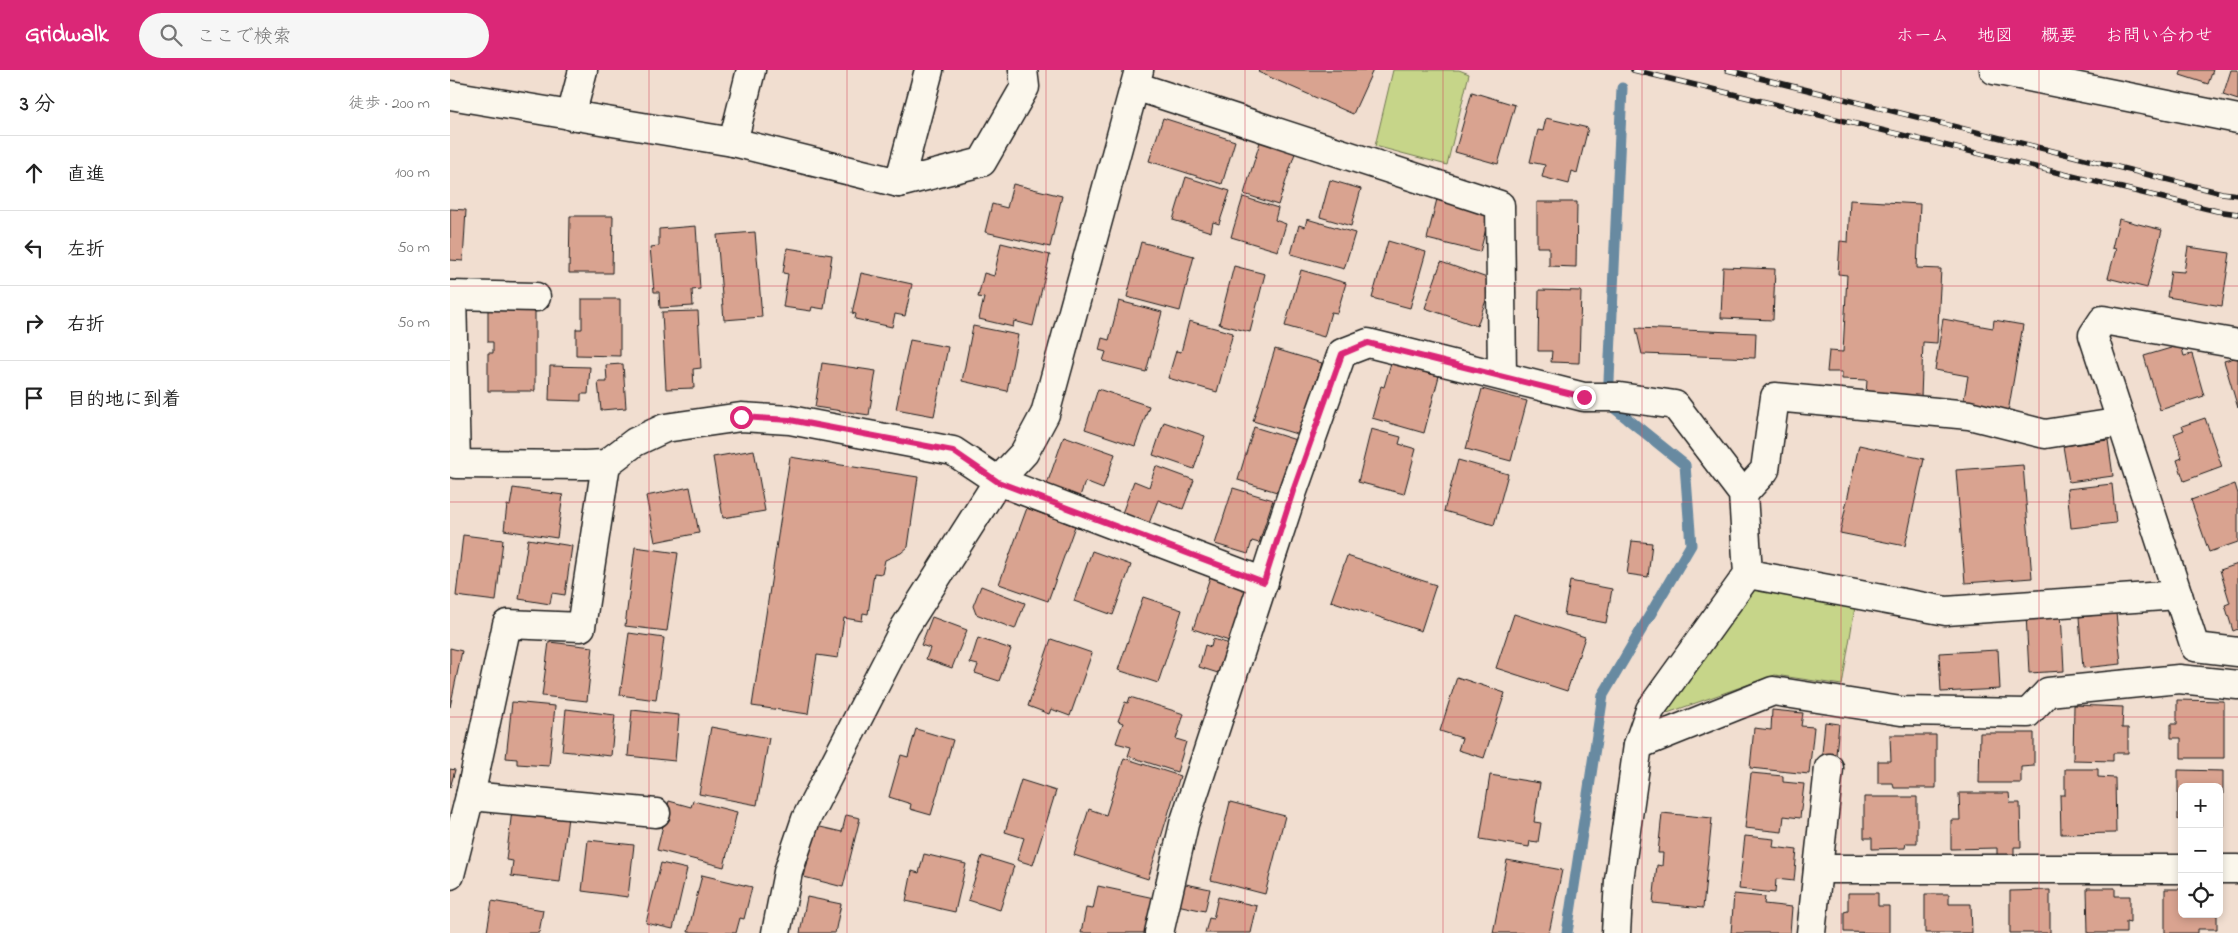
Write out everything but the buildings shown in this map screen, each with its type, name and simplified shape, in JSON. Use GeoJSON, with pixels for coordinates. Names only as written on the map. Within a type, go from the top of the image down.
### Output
{"type":"FeatureCollection","features":[{"type":"Feature","properties":{"kind":"street"},"geometry":{"type":"LineString","coordinates":[[571,116],[582,70]]}},
{"type":"Feature","properties":{"kind":"street"},"geometry":{"type":"LineString","coordinates":[[732,142],[750,70]]}},
{"type":"Feature","properties":{"kind":"street"},"geometry":{"type":"LineString","coordinates":[[899,183],[930,70]]}},
{"type":"Feature","properties":{"kind":"street"},"geometry":{"type":"LineString","coordinates":[[450,96],[732,142],[899,183],[982,162],[1025,87],[1023,70]]}},
{"type":"Feature","properties":{"kind":"street"},"geometry":{"type":"LineString","coordinates":[[1994,70],[2238,118]]}},
{"type":"Feature","properties":{"kind":"street"},"geometry":{"type":"LineString","coordinates":[[776,933],[788,872],[806,819],[905,627],[998,482],[1024,453],[1045,414],[1137,78],[1500,205],[1502,376]]}},
{"type":"Feature","properties":{"kind":"street"},"geometry":{"type":"LineString","coordinates":[[536,297],[451,295],[456,464],[585,466],[606,464],[635,442],[665,428],[741,417],[790,420],[953,451],[998,482],[1264,582]]}},
{"type":"Feature","properties":{"kind":"street"},"geometry":{"type":"LineString","coordinates":[[2238,344],[2104,320],[2093,334],[2194,648],[2238,652]]}},
{"type":"Feature","properties":{"kind":"street"},"geometry":{"type":"LineString","coordinates":[[1159,933],[1184,824],[1293,491],[1342,354],[1368,343],[1584,397],[1620,397],[1674,406],[1743,494],[1748,574],[1650,710],[1638,745],[1619,880],[1616,933]]}},
{"type":"Feature","properties":{"kind":"street"},"geometry":{"type":"LineString","coordinates":[[1743,494],[1766,470],[1775,397],[1969,415],[2045,434],[2122,422]]}},
{"type":"Feature","properties":{"kind":"street"},"geometry":{"type":"LineString","coordinates":[[450,875],[470,796],[507,624],[581,627],[606,464]]}},
{"type":"Feature","properties":{"kind":"street"},"geometry":{"type":"LineString","coordinates":[[1748,574],[1946,611],[2178,596]]}},
{"type":"Feature","properties":{"kind":"street"},"geometry":{"type":"LineString","coordinates":[[1638,745],[1773,691],[1901,711],[2028,713],[2048,692],[2179,679],[2238,685]]}},
{"type":"Feature","properties":{"kind":"street"},"geometry":{"type":"LineString","coordinates":[[1811,933],[1829,768]]}},
{"type":"Feature","properties":{"kind":"street"},"geometry":{"type":"LineString","coordinates":[[470,796],[656,813]]}},
{"type":"Feature","properties":{"kind":"street"},"geometry":{"type":"LineString","coordinates":[[1818,868],[2178,869]]}},
{"type":"Feature","properties":{"kind":"street"},"geometry":{"type":"LineString","coordinates":[[2223,869],[2238,869]]}},
{"type":"Feature","properties":{"kind":"green space"},"geometry":{"type":"Polygon","coordinates":[[[1393,70],[1459,70],[1469,74],[1447,165],[1375,146],[1393,70]]]}},
{"type":"Feature","properties":{"kind":"green space"},"geometry":{"type":"Polygon","coordinates":[[[1746,589],[1759,589],[1855,607],[1842,685],[1775,675],[1656,717],[1746,589]]]}},
{"type":"Feature","properties":{"kind":"waterway"},"geometry":{"type":"LineString","coordinates":[[1567,933],[1603,695],[1691,545],[1685,465],[1608,403],[1622,88]]}},
{"type":"Feature","properties":{"kind":"railway"},"geometry":{"type":"LineString","coordinates":[[1633,70],[2217,211],[2238,214]]}},
{"type":"Feature","properties":{"kind":"railway"},"geometry":{"type":"LineString","coordinates":[[1727,70],[2222,193],[2238,195]]}},
{"type":"Feature","properties":{"kind":"route"},"geometry":{"type":"LineString","coordinates":[[741,417],[790,420],[953,451],[998,482],[1264,582],[1293,491],[1342,354],[1368,343],[1584,397]]}}]}
